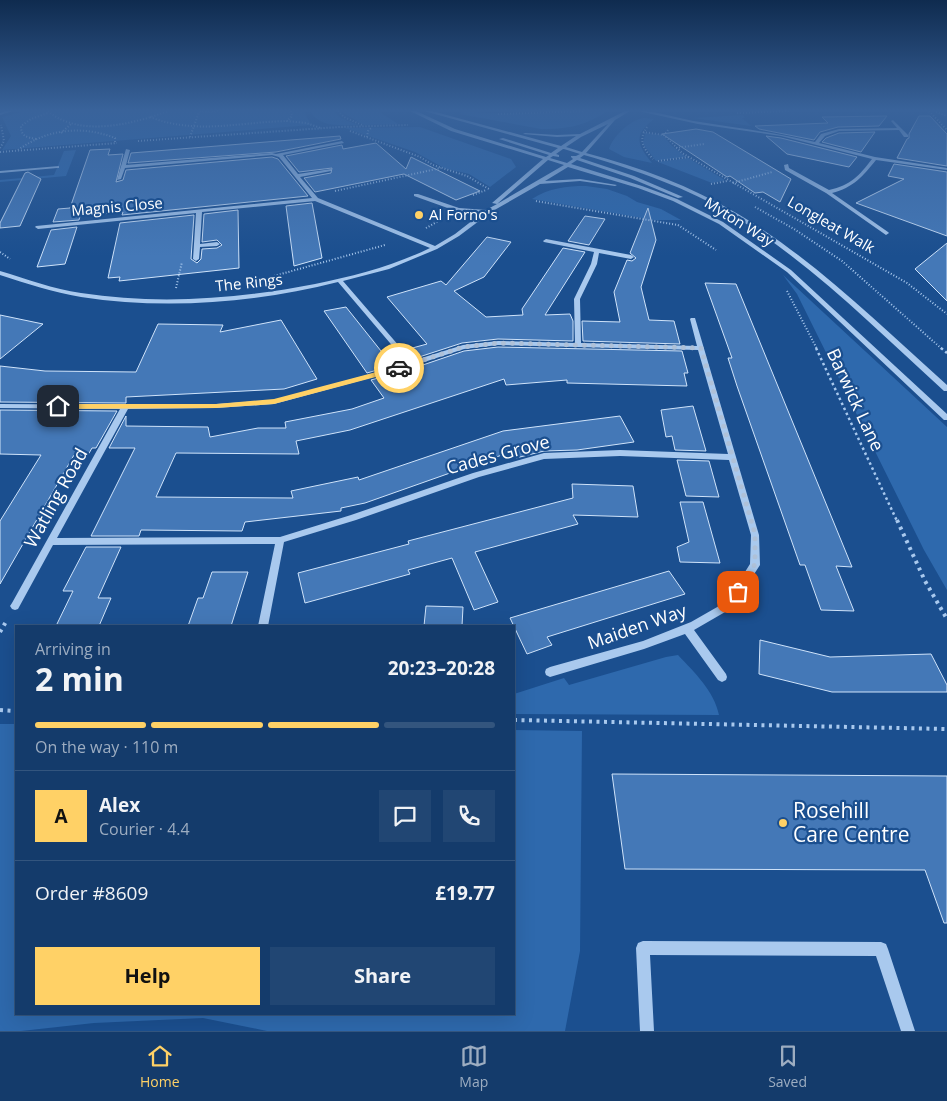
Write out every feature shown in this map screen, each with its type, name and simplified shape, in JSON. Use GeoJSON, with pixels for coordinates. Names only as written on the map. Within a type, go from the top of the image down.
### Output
{"type":"FeatureCollection","features":[{"type":"Feature","properties":{"kind":"street"},"geometry":{"type":"LineString","coordinates":[[119,179],[125,159]]}},
{"type":"Feature","properties":{"kind":"street"},"geometry":{"type":"LineString","coordinates":[[123,167],[224,159]]}},
{"type":"Feature","properties":{"kind":"street"},"geometry":{"type":"LineString","coordinates":[[283,159],[314,198],[433,248]]}},
{"type":"Feature","properties":{"kind":"street","name":"The Rings"},"geometry":{"type":"LineString","coordinates":[[0,273],[27,284],[73,293],[121,299],[172,301],[231,298],[293,291],[404,262],[433,248],[452,238],[487,212],[533,170],[551,159]]}},
{"type":"Feature","properties":{"kind":"street","name":"Myton Way"},"geometry":{"type":"LineString","coordinates":[[557,159],[566,165],[630,183],[691,208],[721,223],[789,272],[947,418]]}},
{"type":"Feature","properties":{"kind":"street"},"geometry":{"type":"LineString","coordinates":[[557,159],[566,165]]}},
{"type":"Feature","properties":{"kind":"street","name":"The Rings"},"geometry":{"type":"LineString","coordinates":[[487,212],[566,165],[569,159]]}},
{"type":"Feature","properties":{"kind":"street"},"geometry":{"type":"LineString","coordinates":[[580,159],[680,196],[691,208]]}},
{"type":"Feature","properties":{"kind":"street","name":"Myton Way"},"geometry":{"type":"LineString","coordinates":[[599,159],[677,185],[754,227],[810,267],[842,293],[947,389]]}},
{"type":"Feature","properties":{"kind":"street"},"geometry":{"type":"LineString","coordinates":[[828,192],[845,189],[858,178],[874,159]]}},
{"type":"Feature","properties":{"kind":"street"},"geometry":{"type":"LineString","coordinates":[[883,159],[947,168]]}},
{"type":"Feature","properties":{"kind":"street"},"geometry":{"type":"LineString","coordinates":[[0,172],[57,167]]}},
{"type":"Feature","properties":{"kind":"street"},"geometry":{"type":"LineString","coordinates":[[787,167],[828,192],[886,233]]}},
{"type":"Feature","properties":{"kind":"street"},"geometry":{"type":"LineString","coordinates":[[297,176],[329,170]]}},
{"type":"Feature","properties":{"kind":"street"},"geometry":{"type":"LineString","coordinates":[[534,184],[568,180],[596,181],[630,189],[660,200],[691,208]]}},
{"type":"Feature","properties":{"kind":"street"},"geometry":{"type":"LineString","coordinates":[[416,195],[458,210],[487,212]]}},
{"type":"Feature","properties":{"kind":"street","name":"Magnis Close"},"geometry":{"type":"LineString","coordinates":[[38,226],[199,212],[314,198]]}},
{"type":"Feature","properties":{"kind":"street"},"geometry":{"type":"LineString","coordinates":[[196,258],[199,212]]}},
{"type":"Feature","properties":{"kind":"street"},"geometry":{"type":"LineString","coordinates":[[546,241],[631,257]]}},
{"type":"Feature","properties":{"kind":"street"},"geometry":{"type":"LineString","coordinates":[[197,246],[216,244]]}},
{"type":"Feature","properties":{"kind":"street"},"geometry":{"type":"LineString","coordinates":[[578,344],[577,299],[594,264],[597,251]]}},
{"type":"Feature","properties":{"kind":"street"},"geometry":{"type":"LineString","coordinates":[[339,280],[412,365]]}},
{"type":"Feature","properties":{"kind":"street","name":"Maiden Way"},"geometry":{"type":"LineString","coordinates":[[550,672],[644,645],[687,629],[729,605],[755,564],[755,534],[693,319]]}},
{"type":"Feature","properties":{"kind":"street"},"geometry":{"type":"LineString","coordinates":[[0,406],[216,406],[274,402],[412,365],[463,347],[498,343],[701,348]]}},
{"type":"Feature","properties":{"kind":"street","name":"Watling Road"},"geometry":{"type":"LineString","coordinates":[[15,606],[125,407]]}},
{"type":"Feature","properties":{"kind":"street","name":"Cades Grove"},"geometry":{"type":"LineString","coordinates":[[50,542],[280,540],[353,518],[476,475],[544,456],[620,453],[733,457]]}},
{"type":"Feature","properties":{"kind":"street"},"geometry":{"type":"LineString","coordinates":[[263,625],[280,540]]}},
{"type":"Feature","properties":{"kind":"street"},"geometry":{"type":"LineString","coordinates":[[687,629],[722,677]]}},
{"type":"Feature","properties":{"kind":"street"},"geometry":{"type":"LineString","coordinates":[[647,1031],[643,948],[881,949],[908,1031]]}},
{"type":"Feature","properties":{"kind":"path"},"geometry":{"type":"LineString","coordinates":[[424,159],[442,168],[467,176],[480,185],[493,190]]}},
{"type":"Feature","properties":{"kind":"path"},"geometry":{"type":"LineString","coordinates":[[653,159],[658,165]]}},
{"type":"Feature","properties":{"kind":"path"},"geometry":{"type":"LineString","coordinates":[[655,162],[675,159]]}},
{"type":"Feature","properties":{"kind":"path","name":"Longleat Walk"},"geometry":{"type":"LineString","coordinates":[[693,159],[907,283],[947,314]]}},
{"type":"Feature","properties":{"kind":"path"},"geometry":{"type":"LineString","coordinates":[[732,183],[787,167]]}},
{"type":"Feature","properties":{"kind":"path"},"geometry":{"type":"LineString","coordinates":[[314,198],[442,168]]}},
{"type":"Feature","properties":{"kind":"path"},"geometry":{"type":"LineString","coordinates":[[711,184],[728,180]]}},
{"type":"Feature","properties":{"kind":"path"},"geometry":{"type":"LineString","coordinates":[[532,200],[678,225],[716,250]]}},
{"type":"Feature","properties":{"kind":"path"},"geometry":{"type":"LineString","coordinates":[[176,288],[182,261],[196,258]]}},
{"type":"Feature","properties":{"kind":"path","name":"Barwick Lane"},"geometry":{"type":"LineString","coordinates":[[784,285],[823,361],[925,581],[947,618]]}},
{"type":"Feature","properties":{"kind":"path"},"geometry":{"type":"LineString","coordinates":[[0,710],[15,711]]}},
{"type":"Feature","properties":{"kind":"path"},"geometry":{"type":"LineString","coordinates":[[515,720],[947,729]]}},
{"type":"Feature","properties":{"kind":"shaded area"},"geometry":{"type":"Polygon","coordinates":[[[61,159],[72,159],[66,176],[0,182],[0,180],[54,175],[61,159]]]}},
{"type":"Feature","properties":{"kind":"shaded area"},"geometry":{"type":"Polygon","coordinates":[[[428,159],[511,159],[516,167],[490,187],[469,174],[444,168],[428,159]]]}},
{"type":"Feature","properties":{"kind":"shaded area"},"geometry":{"type":"Polygon","coordinates":[[[634,159],[649,159],[652,163],[634,159]]]}},
{"type":"Feature","properties":{"kind":"shaded area"},"geometry":{"type":"Polygon","coordinates":[[[690,159],[725,180],[712,183],[658,162],[690,159]]]}},
{"type":"Feature","properties":{"kind":"shaded area"},"geometry":{"type":"Polygon","coordinates":[[[586,186],[607,189],[627,196],[637,202],[661,209],[681,220],[654,220],[532,199],[558,188],[586,186]]]}},
{"type":"Feature","properties":{"kind":"shaded area"},"geometry":{"type":"Polygon","coordinates":[[[783,275],[947,427],[947,590],[924,550],[797,294],[783,275]]]}},
{"type":"Feature","properties":{"kind":"shaded area"},"geometry":{"type":"Polygon","coordinates":[[[678,655],[708,690],[719,715],[515,714],[515,694],[564,678],[569,685],[678,655]]]}},
{"type":"Feature","properties":{"kind":"shaded area"},"geometry":{"type":"Polygon","coordinates":[[[0,724],[15,724],[15,1015],[515,1015],[515,730],[582,731],[580,951],[565,1031],[267,1031],[203,1018],[94,1023],[21,1031],[0,1031],[0,724]]]}},
{"type":"Feature","properties":{"kind":"building"},"geometry":{"type":"Polygon","coordinates":[[[87,159],[122,159],[116,182],[123,180],[126,170],[248,159],[278,159],[308,196],[122,215],[123,212],[80,216],[79,220],[53,222],[58,209],[70,208],[87,159]]]}},
{"type":"Feature","properties":{"kind":"building"},"geometry":{"type":"Polygon","coordinates":[[[129,159],[180,159],[128,163],[129,159]]]}},
{"type":"Feature","properties":{"kind":"building"},"geometry":{"type":"Polygon","coordinates":[[[289,159],[395,159],[406,169],[410,159],[415,159],[480,191],[456,200],[404,174],[315,192],[304,178],[331,173],[332,168],[299,172],[289,159]]]}},
{"type":"Feature","properties":{"kind":"building"},"geometry":{"type":"Polygon","coordinates":[[[700,159],[758,159],[791,179],[780,202],[763,192],[755,193],[730,176],[727,177],[700,159]]]}},
{"type":"Feature","properties":{"kind":"building"},"geometry":{"type":"Polygon","coordinates":[[[811,159],[855,159],[849,167],[811,159]]]}},
{"type":"Feature","properties":{"kind":"building"},"geometry":{"type":"Polygon","coordinates":[[[904,159],[947,159],[947,166],[904,159]]]}},
{"type":"Feature","properties":{"kind":"building"},"geometry":{"type":"Polygon","coordinates":[[[894,164],[947,172],[947,236],[856,203],[904,179],[888,176],[894,164]]]}},
{"type":"Feature","properties":{"kind":"building"},"geometry":{"type":"Polygon","coordinates":[[[28,172],[41,179],[20,226],[0,228],[0,223],[25,173],[28,172]]]}},
{"type":"Feature","properties":{"kind":"building"},"geometry":{"type":"Polygon","coordinates":[[[312,203],[322,258],[294,266],[286,206],[312,203]]]}},
{"type":"Feature","properties":{"kind":"building"},"geometry":{"type":"Polygon","coordinates":[[[648,208],[656,240],[641,287],[649,320],[674,321],[680,344],[583,341],[582,321],[620,322],[614,292],[627,260],[632,261],[636,258],[630,253],[648,208]]]}},
{"type":"Feature","properties":{"kind":"building"},"geometry":{"type":"Polygon","coordinates":[[[238,210],[239,268],[119,281],[120,277],[108,278],[120,223],[194,215],[191,259],[197,263],[201,259],[202,249],[217,248],[222,245],[217,240],[202,242],[204,214],[238,210]]]}},
{"type":"Feature","properties":{"kind":"building"},"geometry":{"type":"Polygon","coordinates":[[[585,216],[605,219],[589,245],[568,241],[585,216]]]}},
{"type":"Feature","properties":{"kind":"building"},"geometry":{"type":"Polygon","coordinates":[[[77,227],[65,264],[37,267],[51,230],[77,227]]]}},
{"type":"Feature","properties":{"kind":"building"},"geometry":{"type":"Polygon","coordinates":[[[487,237],[511,242],[484,277],[454,291],[486,317],[523,315],[522,309],[563,248],[585,252],[545,315],[570,314],[573,321],[573,341],[498,339],[462,343],[413,359],[405,350],[427,344],[387,297],[441,281],[446,285],[487,237]]]}},
{"type":"Feature","properties":{"kind":"building"},"geometry":{"type":"Polygon","coordinates":[[[947,243],[947,301],[915,269],[947,243]]]}},
{"type":"Feature","properties":{"kind":"building"},"geometry":{"type":"Polygon","coordinates":[[[705,283],[736,284],[852,567],[836,566],[854,611],[821,610],[805,565],[800,565],[737,386],[728,358],[732,358],[705,283]]]}},
{"type":"Feature","properties":{"kind":"building"},"geometry":{"type":"Polygon","coordinates":[[[346,307],[385,356],[396,353],[404,362],[367,373],[324,311],[346,307]]]}},
{"type":"Feature","properties":{"kind":"building"},"geometry":{"type":"Polygon","coordinates":[[[0,315],[43,324],[0,359],[0,315]]]}},
{"type":"Feature","properties":{"kind":"building"},"geometry":{"type":"Polygon","coordinates":[[[281,320],[317,379],[284,389],[126,397],[126,403],[0,402],[0,366],[45,371],[136,372],[158,324],[223,325],[220,332],[281,320]]]}},
{"type":"Feature","properties":{"kind":"building"},"geometry":{"type":"Polygon","coordinates":[[[498,347],[682,351],[688,373],[684,373],[687,386],[567,383],[567,380],[506,385],[504,379],[350,430],[296,441],[299,454],[176,453],[156,497],[293,498],[291,491],[358,477],[359,480],[503,431],[620,416],[634,442],[577,450],[544,451],[516,458],[513,451],[477,464],[467,465],[467,467],[365,503],[341,508],[341,511],[245,522],[242,531],[141,530],[139,536],[91,536],[135,448],[109,448],[126,416],[126,426],[208,427],[210,437],[258,428],[286,428],[285,422],[352,409],[384,398],[371,380],[464,351],[498,347]]]}},
{"type":"Feature","properties":{"kind":"building"},"geometry":{"type":"Polygon","coordinates":[[[693,406],[706,451],[675,450],[672,436],[666,437],[661,410],[693,406]]]}},
{"type":"Feature","properties":{"kind":"building"},"geometry":{"type":"Polygon","coordinates":[[[0,410],[117,411],[96,448],[92,448],[88,455],[74,455],[0,584],[0,521],[41,455],[0,454],[0,410]]]}},
{"type":"Feature","properties":{"kind":"building"},"geometry":{"type":"Polygon","coordinates":[[[677,460],[709,461],[719,497],[686,496],[677,460]]]}},
{"type":"Feature","properties":{"kind":"building"},"geometry":{"type":"Polygon","coordinates":[[[572,484],[633,486],[638,517],[573,515],[578,524],[475,552],[498,602],[474,610],[452,558],[408,570],[410,574],[305,603],[298,573],[409,544],[408,541],[573,498],[572,484]]]}},
{"type":"Feature","properties":{"kind":"building"},"geometry":{"type":"Polygon","coordinates":[[[680,502],[703,502],[720,563],[680,562],[677,547],[689,542],[680,502]]]}},
{"type":"Feature","properties":{"kind":"building"},"geometry":{"type":"Polygon","coordinates":[[[86,547],[121,547],[98,598],[111,598],[99,625],[56,625],[73,591],[63,591],[86,547]]]}},
{"type":"Feature","properties":{"kind":"building"},"geometry":{"type":"Polygon","coordinates":[[[669,571],[685,594],[547,637],[552,645],[527,654],[515,625],[510,618],[669,571]]]}},
{"type":"Feature","properties":{"kind":"building"},"geometry":{"type":"Polygon","coordinates":[[[212,572],[248,572],[231,625],[188,625],[198,598],[203,598],[212,572]]]}},
{"type":"Feature","properties":{"kind":"building"},"geometry":{"type":"Polygon","coordinates":[[[426,606],[463,607],[462,625],[424,625],[426,606]]]}},
{"type":"Feature","properties":{"kind":"building"},"geometry":{"type":"Polygon","coordinates":[[[760,640],[830,657],[931,654],[947,685],[947,692],[832,692],[759,674],[760,640]]]}},
{"type":"Feature","properties":{"kind":"building","name":"Rosehill Care Centre"},"geometry":{"type":"Polygon","coordinates":[[[612,774],[947,776],[947,923],[944,923],[925,870],[625,869],[612,774]]]}},
{"type":"Feature","properties":{"kind":"way so far"},"geometry":{"type":"LineString","coordinates":[[399,368],[463,347],[498,343],[701,348],[755,534],[755,564],[748,579],[738,592]]}},
{"type":"Feature","properties":{"kind":"place","name":"Al Forno's"},"geometry":{"type":"Point","coordinates":[419,215]}},
{"type":"Feature","properties":{"kind":"place","name":"Rosehill Care Centre"},"geometry":{"type":"Point","coordinates":[783,823]}},
{"type":"Feature","properties":{"kind":"route"},"geometry":{"type":"LineString","coordinates":[[58,406],[216,406],[274,402],[399,368]]}}]}
